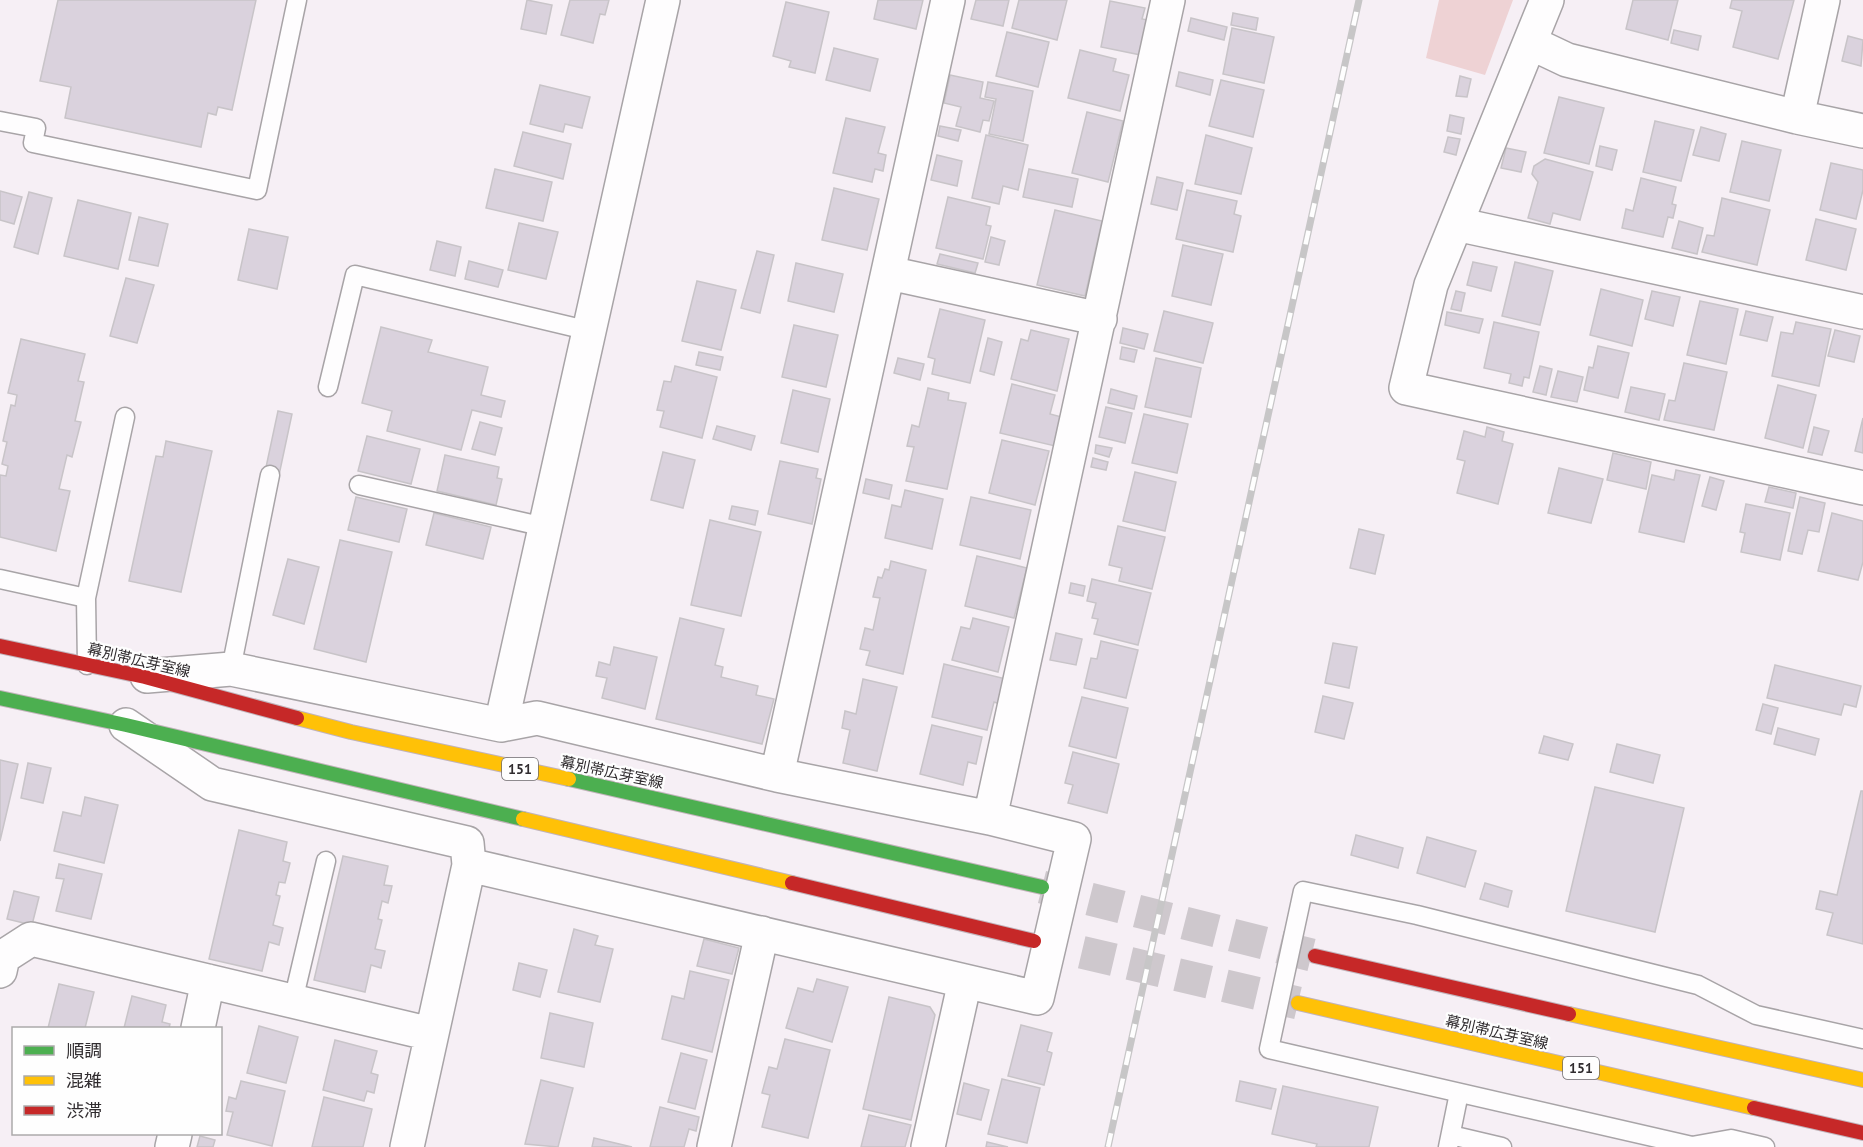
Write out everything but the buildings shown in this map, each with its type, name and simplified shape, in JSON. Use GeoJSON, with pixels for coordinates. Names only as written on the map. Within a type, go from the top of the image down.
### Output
{"type":"FeatureCollection","features":[{"type":"Feature","properties":{"kind":"main road","name":"幕別帯広芽室線"},"geometry":{"type":"LineString","coordinates":[[0,646],[145,677],[351,732],[614,789],[1042,887]]}},
{"type":"Feature","properties":{"kind":"main road"},"geometry":{"type":"LineString","coordinates":[[0,698],[126,725],[1034,941]]}},
{"type":"Feature","properties":{"kind":"main road"},"geometry":{"type":"LineString","coordinates":[[1315,956],[1863,1080]]}},
{"type":"Feature","properties":{"kind":"main road","name":"幕別帯広芽室線"},"geometry":{"type":"LineString","coordinates":[[1298,1003],[1863,1133]]}},
{"type":"Feature","properties":{"kind":"street"},"geometry":{"type":"LineString","coordinates":[[501,725],[663,0]]}},
{"type":"Feature","properties":{"kind":"street"},"geometry":{"type":"LineString","coordinates":[[777,775],[948,0]]}},
{"type":"Feature","properties":{"kind":"street"},"geometry":{"type":"LineString","coordinates":[[990,818],[1168,0]]}},
{"type":"Feature","properties":{"kind":"street"},"geometry":{"type":"LineString","coordinates":[[1547,0],[1431,285],[1406,388],[1863,488]]}},
{"type":"Feature","properties":{"kind":"street"},"geometry":{"type":"LineString","coordinates":[[1797,117],[1823,0]]}},
{"type":"Feature","properties":{"kind":"street"},"geometry":{"type":"LineString","coordinates":[[1531,43],[1567,60],[1863,131]]}},
{"type":"Feature","properties":{"kind":"street"},"geometry":{"type":"LineString","coordinates":[[1456,224],[1863,312]]}},
{"type":"Feature","properties":{"kind":"street"},"geometry":{"type":"LineString","coordinates":[[889,273],[1100,319]]}},
{"type":"Feature","properties":{"kind":"street"},"geometry":{"type":"LineString","coordinates":[[145,677],[231,669],[501,725],[537,718],[777,775],[990,818],[1074,839],[1037,998],[469,865]]}},
{"type":"Feature","properties":{"kind":"street"},"geometry":{"type":"LineString","coordinates":[[126,725],[212,784],[467,843],[469,865],[407,1147]]}},
{"type":"Feature","properties":{"kind":"street"},"geometry":{"type":"LineString","coordinates":[[714,1147],[762,933]]}},
{"type":"Feature","properties":{"kind":"street"},"geometry":{"type":"LineString","coordinates":[[0,971],[3,957],[31,939],[431,1034]]}},
{"type":"Feature","properties":{"kind":"street"},"geometry":{"type":"LineString","coordinates":[[198,1027],[208,981]]}},
{"type":"Feature","properties":{"kind":"street"},"geometry":{"type":"LineString","coordinates":[[928,1147],[965,981]]}},
{"type":"Feature","properties":{"kind":"lane"},"geometry":{"type":"LineString","coordinates":[[0,121],[36,128],[33,143],[257,190],[297,0]]}},
{"type":"Feature","properties":{"kind":"lane"},"geometry":{"type":"LineString","coordinates":[[328,387],[355,275],[590,331]]}},
{"type":"Feature","properties":{"kind":"lane"},"geometry":{"type":"LineString","coordinates":[[87,665],[86,598],[125,417]]}},
{"type":"Feature","properties":{"kind":"lane"},"geometry":{"type":"LineString","coordinates":[[231,669],[270,475]]}},
{"type":"Feature","properties":{"kind":"lane"},"geometry":{"type":"LineString","coordinates":[[359,485],[545,527]]}},
{"type":"Feature","properties":{"kind":"lane"},"geometry":{"type":"LineString","coordinates":[[0,579],[86,598]]}},
{"type":"Feature","properties":{"kind":"lane"},"geometry":{"type":"LineString","coordinates":[[293,1001],[326,861]]}},
{"type":"Feature","properties":{"kind":"lane"},"geometry":{"type":"LineString","coordinates":[[1765,1147],[1731,1139],[1692,1146],[1269,1049],[1303,891],[1417,915],[1698,985],[1756,1015],[1863,1039]]}},
{"type":"Feature","properties":{"kind":"lane"},"geometry":{"type":"LineString","coordinates":[[1459,1093],[1450,1141],[1502,1147]]}},
{"type":"Feature","properties":{"kind":"shaded area"},"geometry":{"type":"Polygon","coordinates":[[[1439,0],[1513,0],[1485,75],[1426,58],[1439,0]]]}},
{"type":"Feature","properties":{"kind":"tunnel"},"geometry":{"type":"LineString","coordinates":[[1042,887],[1315,956]]}},
{"type":"Feature","properties":{"kind":"tunnel"},"geometry":{"type":"LineString","coordinates":[[1034,941],[1298,1003]]}},
{"type":"Feature","properties":{"kind":"railway"},"geometry":{"type":"LineString","coordinates":[[1108,1147],[1359,0]]}},
{"type":"Feature","properties":{"kind":"traffic: fast"},"geometry":{"type":"LineString","coordinates":[[0,698],[126,725],[523,819]]}},
{"type":"Feature","properties":{"kind":"traffic: fast"},"geometry":{"type":"LineString","coordinates":[[569,779],[1042,887]]}},
{"type":"Feature","properties":{"kind":"traffic: slow"},"geometry":{"type":"LineString","coordinates":[[297,718],[351,732],[569,779]]}},
{"type":"Feature","properties":{"kind":"traffic: slow"},"geometry":{"type":"LineString","coordinates":[[523,819],[792,883]]}},
{"type":"Feature","properties":{"kind":"traffic: slow"},"geometry":{"type":"LineString","coordinates":[[1298,1003],[1754,1108]]}},
{"type":"Feature","properties":{"kind":"traffic: slow"},"geometry":{"type":"LineString","coordinates":[[1569,1014],[1863,1080]]}},
{"type":"Feature","properties":{"kind":"traffic: jam"},"geometry":{"type":"LineString","coordinates":[[0,646],[145,677],[297,718]]}},
{"type":"Feature","properties":{"kind":"traffic: jam"},"geometry":{"type":"LineString","coordinates":[[792,883],[1034,941]]}},
{"type":"Feature","properties":{"kind":"traffic: jam"},"geometry":{"type":"LineString","coordinates":[[1315,956],[1569,1014]]}},
{"type":"Feature","properties":{"kind":"traffic: jam"},"geometry":{"type":"LineString","coordinates":[[1754,1108],[1863,1133]]}}]}
